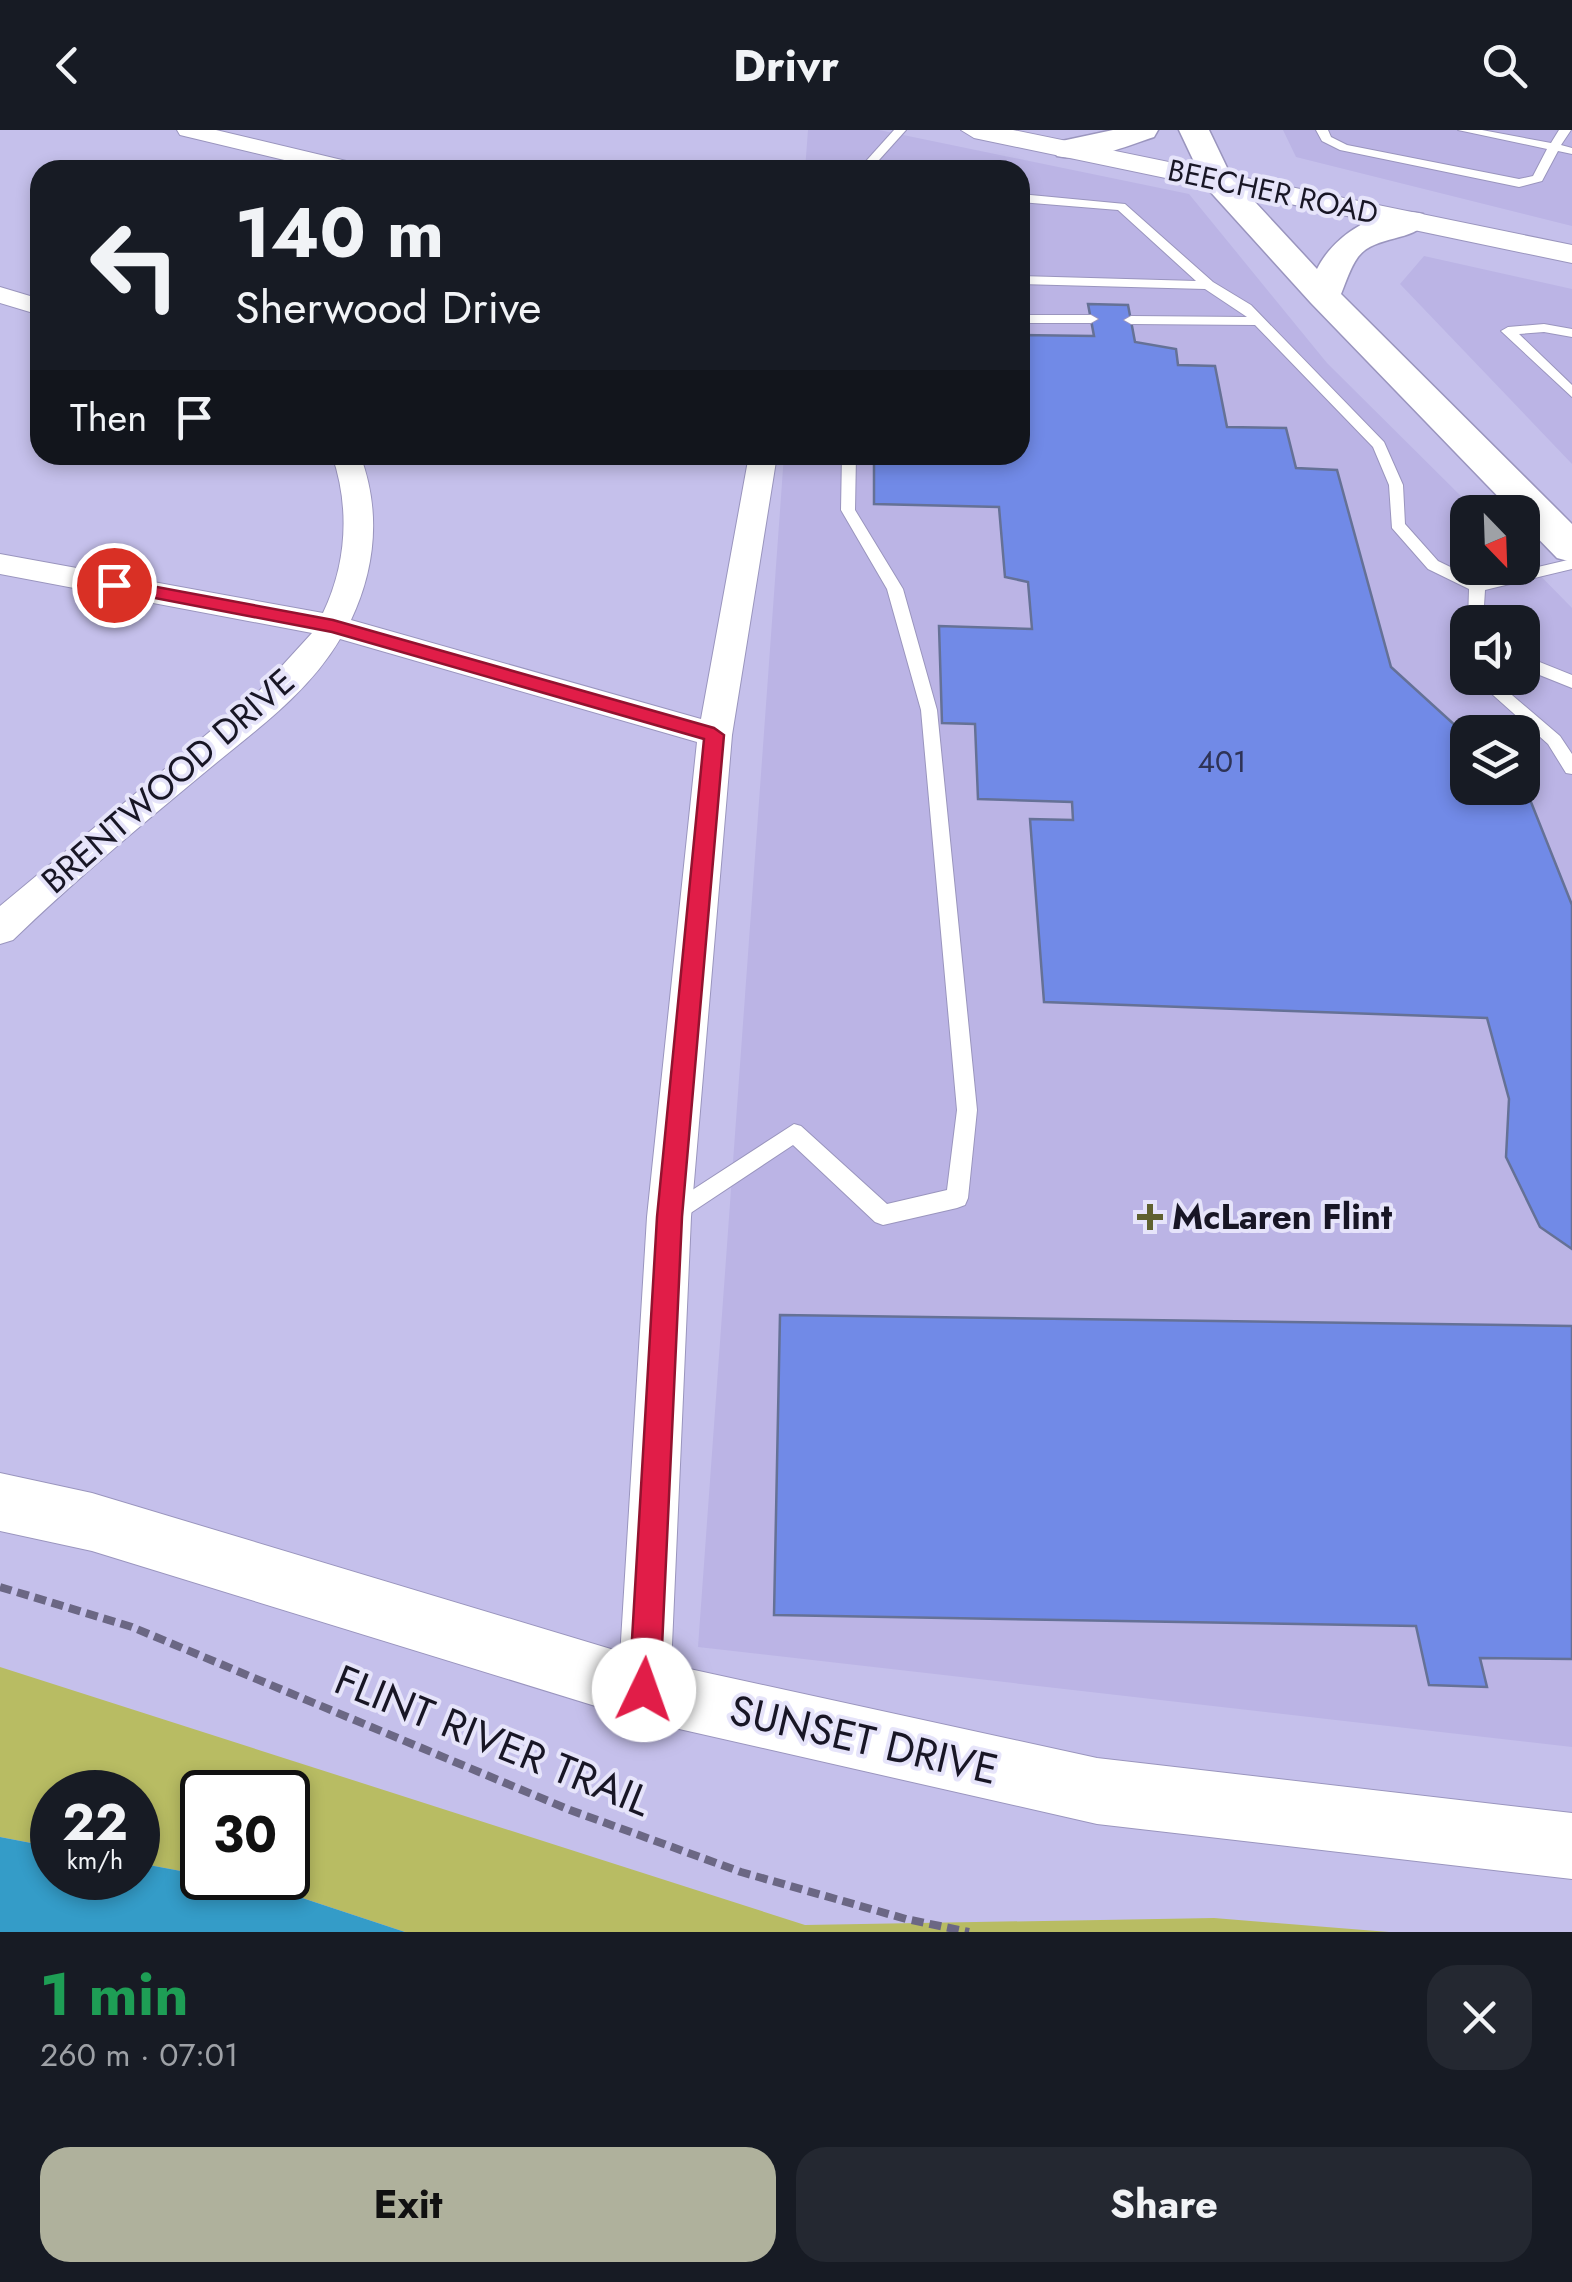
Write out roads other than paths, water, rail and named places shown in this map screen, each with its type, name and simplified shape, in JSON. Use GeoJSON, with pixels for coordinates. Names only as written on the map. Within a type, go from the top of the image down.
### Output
{"type":"FeatureCollection","features":[{"type":"Feature","properties":{"kind":"main road"},"geometry":{"type":"LineString","coordinates":[[1068,149],[1102,144],[1143,130]]}},
{"type":"Feature","properties":{"kind":"main road"},"geometry":{"type":"LineString","coordinates":[[1194,130],[1217,180],[1323,296],[1572,548]]}},
{"type":"Feature","properties":{"kind":"main road"},"geometry":{"type":"LineString","coordinates":[[1323,296],[1336,260],[1347,244],[1411,221]]}},
{"type":"Feature","properties":{"kind":"street"},"geometry":{"type":"LineString","coordinates":[[188,130],[314,160]]}},
{"type":"Feature","properties":{"kind":"street","name":"BEECHER ROAD"},"geometry":{"type":"LineString","coordinates":[[974,130],[1572,254]]}},
{"type":"Feature","properties":{"kind":"street"},"geometry":{"type":"LineString","coordinates":[[0,295],[30,304]]}},
{"type":"Feature","properties":{"kind":"street","name":"BRENTWOOD DRIVE"},"geometry":{"type":"LineString","coordinates":[[0,929],[48,882],[286,686],[333,626],[350,581],[358,541],[358,481],[351,465]]}},
{"type":"Feature","properties":{"kind":"street"},"geometry":{"type":"LineString","coordinates":[[644,1690],[669,1217],[714,735],[761,465]]}},
{"type":"Feature","properties":{"kind":"street"},"geometry":{"type":"LineString","coordinates":[[0,564],[333,626],[714,735]]}},
{"type":"Feature","properties":{"kind":"street","name":"SUNSET DRIVE"},"geometry":{"type":"LineString","coordinates":[[0,1502],[92,1522],[644,1690],[1097,1791],[1572,1846]]}},
{"type":"Feature","properties":{"kind":"lane"},"geometry":{"type":"LineString","coordinates":[[873,160],[900,130]]}},
{"type":"Feature","properties":{"kind":"lane"},"geometry":{"type":"LineString","coordinates":[[1322,130],[1326,138],[1344,148],[1519,183],[1538,179],[1565,130]]}},
{"type":"Feature","properties":{"kind":"lane"},"geometry":{"type":"LineString","coordinates":[[1464,130],[1572,151]]}},
{"type":"Feature","properties":{"kind":"lane"},"geometry":{"type":"LineString","coordinates":[[1030,199],[1121,206],[1208,284],[1246,308],[1379,445],[1396,485],[1397,525],[1433,565],[1477,587],[1572,564]]}},
{"type":"Feature","properties":{"kind":"lane"},"geometry":{"type":"LineString","coordinates":[[1030,280],[1208,284]]}},
{"type":"Feature","properties":{"kind":"lane"},"geometry":{"type":"LineString","coordinates":[[1030,319],[1091,320]]}},
{"type":"Feature","properties":{"kind":"lane"},"geometry":{"type":"LineString","coordinates":[[1131,320],[1257,320]]}},
{"type":"Feature","properties":{"kind":"lane"},"geometry":{"type":"LineString","coordinates":[[1572,333],[1544,328],[1508,330],[1572,393]]}},
{"type":"Feature","properties":{"kind":"lane"},"geometry":{"type":"LineString","coordinates":[[669,1217],[794,1133],[884,1215],[957,1198],[967,1110],[929,710],[894,589],[848,510],[849,465]]}},
{"type":"Feature","properties":{"kind":"lane"},"geometry":{"type":"LineString","coordinates":[[1476,605],[1477,587]]}},
{"type":"Feature","properties":{"kind":"lane"},"geometry":{"type":"LineString","coordinates":[[1540,669],[1572,682]]}},
{"type":"Feature","properties":{"kind":"lane"},"geometry":{"type":"LineString","coordinates":[[1502,695],[1554,740],[1572,768]]}},
{"type":"Feature","properties":{"kind":"water"},"geometry":{"type":"Polygon","coordinates":[[[0,1837],[30,1843],[30,1900],[160,1900],[160,1867],[180,1871],[180,1900],[308,1900],[405,1932],[0,1932],[0,1837]]]}},
{"type":"Feature","properties":{"kind":"place","name":"McLaren Flint"},"geometry":{"type":"Point","coordinates":[1150,1217]}}]}
